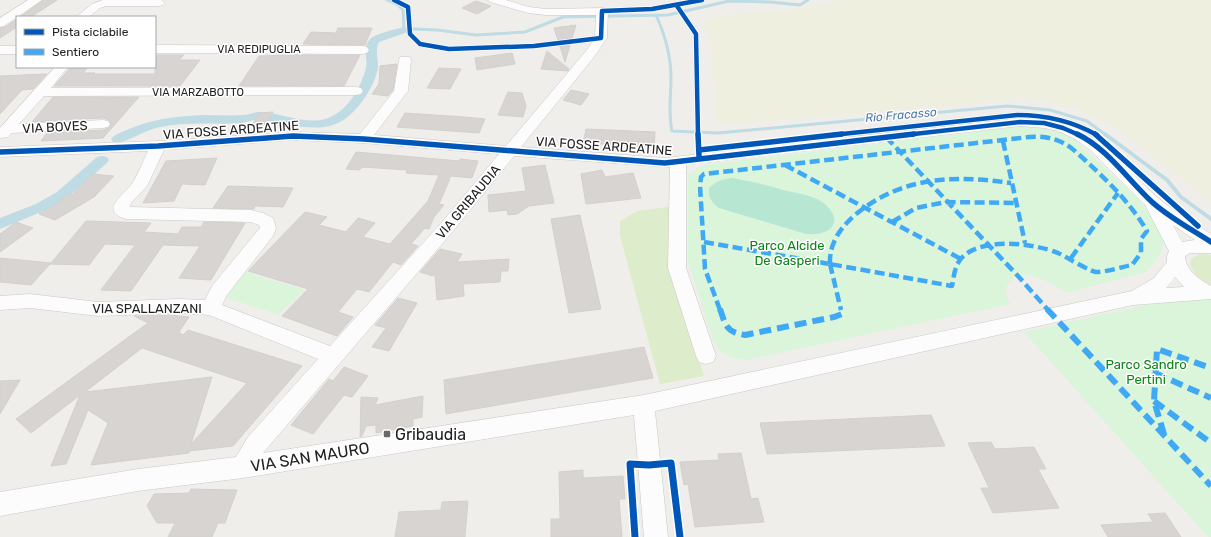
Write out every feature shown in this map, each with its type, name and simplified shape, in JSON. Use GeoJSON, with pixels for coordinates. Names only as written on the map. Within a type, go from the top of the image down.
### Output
{"type":"FeatureCollection","features":[{"type":"Feature","properties":{"kind":"street"},"geometry":{"type":"LineString","coordinates":[[0,24],[36,0]]}},
{"type":"Feature","properties":{"kind":"street","name":"VIA GRIBAUDIA"},"geometry":{"type":"LineString","coordinates":[[243,467],[256,444],[448,226],[590,54],[601,38],[602,11],[546,12],[528,10],[494,0]]}},
{"type":"Feature","properties":{"kind":"street"},"geometry":{"type":"LineString","coordinates":[[83,16],[96,6],[106,3],[159,3]]}},
{"type":"Feature","properties":{"kind":"street","name":"VIA REDIPUGLIA"},"geometry":{"type":"LineString","coordinates":[[156,49],[363,50]]}},
{"type":"Feature","properties":{"kind":"street"},"geometry":{"type":"LineString","coordinates":[[0,50],[16,50]]}},
{"type":"Feature","properties":{"kind":"street"},"geometry":{"type":"LineString","coordinates":[[364,139],[401,91],[405,60]]}},
{"type":"Feature","properties":{"kind":"street","name":"VIA BOVES"},"geometry":{"type":"LineString","coordinates":[[4,134],[61,68]]}},
{"type":"Feature","properties":{"kind":"street","name":"VIA MARZABOTTO"},"geometry":{"type":"LineString","coordinates":[[40,92],[356,91]]}},
{"type":"Feature","properties":{"kind":"street","name":"VIA FOSSE ARDEATINE"},"geometry":{"type":"LineString","coordinates":[[0,152],[158,146],[293,136],[364,139],[665,163],[1020,122],[1037,122],[1061,127],[1088,140],[1152,202],[1211,242]]}},
{"type":"Feature","properties":{"kind":"street","name":"VIA BOVES"},"geometry":{"type":"LineString","coordinates":[[4,134],[103,124]]}},
{"type":"Feature","properties":{"kind":"street"},"geometry":{"type":"LineString","coordinates":[[158,146],[138,187],[124,200],[121,206],[122,211],[126,213],[251,216],[258,217],[267,222],[268,228],[264,236],[219,291],[211,308]]}},
{"type":"Feature","properties":{"kind":"street"},"geometry":{"type":"LineString","coordinates":[[678,162],[677,268],[706,356]]}},
{"type":"Feature","properties":{"kind":"street","name":"VIA FOSSE ARDEATINE"},"geometry":{"type":"LineString","coordinates":[[1152,202],[1187,279],[1210,294]]}},
{"type":"Feature","properties":{"kind":"street"},"geometry":{"type":"LineString","coordinates":[[1133,298],[1160,283],[1184,247],[1191,245],[1211,247]]}},
{"type":"Feature","properties":{"kind":"street"},"geometry":{"type":"LineString","coordinates":[[1133,298],[1192,293],[1210,294]]}},
{"type":"Feature","properties":{"kind":"street","name":"VIA SAN MAURO"},"geometry":{"type":"LineString","coordinates":[[0,504],[138,480],[243,467],[644,404],[1133,298]]}},
{"type":"Feature","properties":{"kind":"street","name":"VIA SPALLANZANI"},"geometry":{"type":"LineString","coordinates":[[0,303],[30,301],[98,309],[179,306],[211,308],[333,356]]}},
{"type":"Feature","properties":{"kind":"street"},"geometry":{"type":"LineString","coordinates":[[644,404],[656,537]]}},
{"type":"Feature","properties":{"kind":"green space"},"geometry":{"type":"Polygon","coordinates":[[[841,0],[1211,0],[1211,202],[1123,132],[1075,108],[1021,97],[949,106],[738,124],[717,123],[710,39],[701,21],[757,11],[790,11],[841,0]]]}},
{"type":"Feature","properties":{"kind":"green space","name":"Parco Alcide De Gasperi"},"geometry":{"type":"Polygon","coordinates":[[[1031,125],[1062,133],[1075,140],[1137,198],[1166,236],[1160,254],[1146,272],[1066,293],[1046,281],[1030,275],[1022,275],[1015,277],[1006,287],[1006,296],[1010,304],[746,360],[734,358],[726,354],[715,343],[712,338],[688,261],[688,175],[695,169],[715,163],[1031,125]]]}},
{"type":"Feature","properties":{"kind":"green space"},"geometry":{"type":"Polygon","coordinates":[[[732,178],[802,194],[817,199],[831,210],[834,220],[833,225],[830,229],[822,233],[806,234],[719,208],[711,199],[709,188],[720,181],[732,178]]]}},
{"type":"Feature","properties":{"kind":"green space"},"geometry":{"type":"Polygon","coordinates":[[[669,207],[673,217],[671,268],[704,376],[660,384],[620,236],[620,221],[637,211],[669,207]]]}},
{"type":"Feature","properties":{"kind":"green space"},"geometry":{"type":"Polygon","coordinates":[[[1200,254],[1211,255],[1211,285],[1199,278],[1191,267],[1191,259],[1200,254]]]}},
{"type":"Feature","properties":{"kind":"green space"},"geometry":{"type":"Polygon","coordinates":[[[246,272],[305,290],[279,315],[227,298],[228,290],[246,272]]]}},
{"type":"Feature","properties":{"kind":"green space","name":"Parco Sandro Pertini"},"geometry":{"type":"Polygon","coordinates":[[[1180,297],[1211,299],[1211,537],[1208,537],[1024,332],[1180,297]]]}},
{"type":"Feature","properties":{"kind":"building"},"geometry":{"type":"Polygon","coordinates":[[[43,0],[57,0],[33,16],[21,16],[43,0]]]}},
{"type":"Feature","properties":{"kind":"building"},"geometry":{"type":"Polygon","coordinates":[[[476,1],[491,6],[477,14],[462,8],[476,1]]]}},
{"type":"Feature","properties":{"kind":"building"},"geometry":{"type":"Polygon","coordinates":[[[16,20],[16,28],[0,38],[0,28],[5,27],[16,20]]]}},
{"type":"Feature","properties":{"kind":"building"},"geometry":{"type":"Polygon","coordinates":[[[576,25],[565,62],[554,28],[576,25]]]}},
{"type":"Feature","properties":{"kind":"building"},"geometry":{"type":"Polygon","coordinates":[[[338,28],[372,28],[365,45],[303,44],[311,32],[336,33],[338,28]]]}},
{"type":"Feature","properties":{"kind":"building"},"geometry":{"type":"Polygon","coordinates":[[[547,51],[569,69],[568,71],[541,69],[547,51]]]}},
{"type":"Feature","properties":{"kind":"building"},"geometry":{"type":"Polygon","coordinates":[[[512,53],[515,64],[477,70],[475,58],[512,53]]]}},
{"type":"Feature","properties":{"kind":"building"},"geometry":{"type":"Polygon","coordinates":[[[158,55],[184,55],[179,60],[200,60],[180,86],[54,86],[70,68],[87,68],[83,73],[95,73],[93,74],[155,74],[156,56],[158,55]]]}},
{"type":"Feature","properties":{"kind":"building"},"geometry":{"type":"Polygon","coordinates":[[[360,55],[344,86],[239,86],[259,56],[360,55]]]}},
{"type":"Feature","properties":{"kind":"building"},"geometry":{"type":"Polygon","coordinates":[[[397,64],[393,90],[388,96],[372,94],[379,84],[380,66],[397,64]]]}},
{"type":"Feature","properties":{"kind":"building"},"geometry":{"type":"Polygon","coordinates":[[[439,68],[461,69],[450,89],[427,88],[439,68]]]}},
{"type":"Feature","properties":{"kind":"building"},"geometry":{"type":"Polygon","coordinates":[[[47,74],[33,89],[22,90],[0,114],[0,76],[47,74]]]}},
{"type":"Feature","properties":{"kind":"building"},"geometry":{"type":"Polygon","coordinates":[[[571,90],[589,94],[581,105],[563,100],[571,90]]]}},
{"type":"Feature","properties":{"kind":"building"},"geometry":{"type":"Polygon","coordinates":[[[508,92],[522,93],[526,106],[523,117],[498,115],[508,92]]]}},
{"type":"Feature","properties":{"kind":"building"},"geometry":{"type":"Polygon","coordinates":[[[53,97],[139,97],[103,138],[41,141],[47,133],[103,130],[111,125],[109,120],[103,118],[32,122],[53,97]]]}},
{"type":"Feature","properties":{"kind":"building"},"geometry":{"type":"Polygon","coordinates":[[[273,112],[265,126],[252,126],[259,113],[273,112]]]}},
{"type":"Feature","properties":{"kind":"building"},"geometry":{"type":"Polygon","coordinates":[[[405,113],[485,119],[479,133],[397,127],[405,113]]]}},
{"type":"Feature","properties":{"kind":"building"},"geometry":{"type":"Polygon","coordinates":[[[586,129],[655,132],[654,147],[583,143],[586,129]]]}},
{"type":"Feature","properties":{"kind":"building"},"geometry":{"type":"Polygon","coordinates":[[[356,152],[460,161],[460,159],[478,161],[472,178],[451,176],[439,204],[444,205],[434,217],[429,229],[425,228],[411,244],[418,246],[401,265],[393,262],[369,292],[357,289],[338,312],[353,317],[337,336],[282,316],[308,289],[248,271],[305,212],[327,217],[319,225],[346,232],[358,218],[375,223],[363,237],[390,244],[428,201],[439,175],[406,173],[407,170],[363,167],[359,170],[346,169],[356,152]]]}},
{"type":"Feature","properties":{"kind":"building"},"geometry":{"type":"Polygon","coordinates":[[[217,158],[205,185],[182,184],[174,201],[143,203],[166,161],[217,158]]]}},
{"type":"Feature","properties":{"kind":"building"},"geometry":{"type":"Polygon","coordinates":[[[545,165],[554,203],[529,206],[517,214],[508,215],[507,210],[489,212],[488,195],[526,191],[522,168],[545,165]]]}},
{"type":"Feature","properties":{"kind":"building"},"geometry":{"type":"Polygon","coordinates":[[[602,170],[605,177],[633,173],[641,198],[586,204],[581,174],[602,170]]]}},
{"type":"Feature","properties":{"kind":"building"},"geometry":{"type":"Polygon","coordinates":[[[92,174],[114,176],[94,197],[55,220],[39,214],[56,204],[68,194],[72,195],[92,174]]]}},
{"type":"Feature","properties":{"kind":"building"},"geometry":{"type":"Polygon","coordinates":[[[228,186],[293,188],[283,207],[255,206],[254,209],[213,208],[228,186]]]}},
{"type":"Feature","properties":{"kind":"building"},"geometry":{"type":"Polygon","coordinates":[[[580,215],[601,309],[569,313],[551,219],[580,215]]]}},
{"type":"Feature","properties":{"kind":"building"},"geometry":{"type":"Polygon","coordinates":[[[86,221],[151,223],[144,232],[178,234],[182,227],[201,227],[204,222],[245,223],[211,280],[179,278],[200,246],[163,245],[131,291],[101,290],[135,245],[105,244],[89,265],[50,264],[31,285],[0,282],[0,258],[51,263],[86,221]]]}},
{"type":"Feature","properties":{"kind":"building"},"geometry":{"type":"Polygon","coordinates":[[[16,222],[33,228],[0,252],[0,234],[16,222]]]}},
{"type":"Feature","properties":{"kind":"building"},"geometry":{"type":"Polygon","coordinates":[[[440,249],[462,254],[457,262],[509,259],[508,271],[501,271],[500,282],[463,284],[464,296],[437,300],[435,274],[433,276],[420,272],[440,249]]]}},
{"type":"Feature","properties":{"kind":"building"},"geometry":{"type":"Polygon","coordinates":[[[398,298],[417,303],[389,351],[372,347],[386,328],[375,325],[398,298]]]}},
{"type":"Feature","properties":{"kind":"building"},"geometry":{"type":"Polygon","coordinates":[[[170,315],[189,317],[179,332],[183,335],[188,330],[302,366],[233,446],[91,465],[108,423],[88,410],[66,464],[51,466],[80,395],[31,433],[16,419],[148,323],[134,316],[170,315]],[[142,348],[85,392],[212,377],[191,444],[247,383],[142,348]]]}},
{"type":"Feature","properties":{"kind":"building"},"geometry":{"type":"Polygon","coordinates":[[[644,347],[653,378],[446,414],[444,380],[644,347]]]}},
{"type":"Feature","properties":{"kind":"building"},"geometry":{"type":"Polygon","coordinates":[[[344,367],[368,376],[352,397],[344,395],[313,434],[291,425],[329,379],[333,381],[344,367]]]}},
{"type":"Feature","properties":{"kind":"building"},"geometry":{"type":"Polygon","coordinates":[[[20,380],[0,414],[0,381],[20,380]]]}},
{"type":"Feature","properties":{"kind":"building"},"geometry":{"type":"Polygon","coordinates":[[[423,396],[422,417],[413,419],[413,426],[376,433],[376,425],[366,426],[362,436],[360,437],[361,397],[378,398],[375,405],[423,396]]]}},
{"type":"Feature","properties":{"kind":"building"},"geometry":{"type":"Polygon","coordinates":[[[931,415],[945,446],[767,454],[760,423],[931,415]]]}},
{"type":"Feature","properties":{"kind":"building"},"geometry":{"type":"Polygon","coordinates":[[[991,442],[995,449],[1034,447],[1046,469],[1038,469],[1059,508],[993,513],[981,488],[989,488],[968,443],[991,442]]]}},
{"type":"Feature","properties":{"kind":"building"},"geometry":{"type":"Polygon","coordinates":[[[741,453],[751,499],[758,498],[764,522],[695,527],[688,484],[684,485],[680,462],[719,460],[718,454],[741,453]]]}},
{"type":"Feature","properties":{"kind":"building"},"geometry":{"type":"Polygon","coordinates":[[[583,470],[583,478],[623,476],[625,499],[619,499],[622,537],[551,537],[551,519],[560,519],[559,472],[583,470]]]}},
{"type":"Feature","properties":{"kind":"building"},"geometry":{"type":"Polygon","coordinates":[[[191,489],[237,490],[225,523],[218,523],[212,537],[168,537],[175,523],[157,523],[147,506],[154,494],[189,493],[191,489]]]}},
{"type":"Feature","properties":{"kind":"building"},"geometry":{"type":"Polygon","coordinates":[[[468,501],[465,537],[395,537],[399,512],[441,510],[442,502],[468,501]]]}},
{"type":"Feature","properties":{"kind":"building"},"geometry":{"type":"Polygon","coordinates":[[[1165,513],[1181,537],[1108,537],[1101,525],[1153,522],[1148,514],[1165,513]]]}},
{"type":"Feature","properties":{"kind":"waterway","name":"Rio Fracasso"},"geometry":{"type":"LineString","coordinates":[[387,0],[398,5],[403,10],[404,30]]}},
{"type":"Feature","properties":{"kind":"waterway"},"geometry":{"type":"LineString","coordinates":[[656,15],[668,15],[729,1],[770,2],[800,5],[808,0]]}},
{"type":"Feature","properties":{"kind":"waterway"},"geometry":{"type":"LineString","coordinates":[[414,29],[437,30],[476,35],[525,32],[563,17],[656,15]]}},
{"type":"Feature","properties":{"kind":"waterway","name":"Rio Fracasso"},"geometry":{"type":"LineString","coordinates":[[656,15],[665,38],[669,54],[671,78],[670,111],[672,131],[718,133],[1007,106],[1050,110],[1087,121],[1106,135]]}},
{"type":"Feature","properties":{"kind":"waterway"},"geometry":{"type":"LineString","coordinates":[[118,139],[135,131],[159,123],[202,119],[243,119],[258,116],[304,124],[330,122],[340,118],[349,110],[362,93],[372,67],[371,51],[375,40],[404,30]]}},
{"type":"Feature","properties":{"kind":"waterway","name":"Rio Fracasso"},"geometry":{"type":"LineString","coordinates":[[1105,134],[1167,180],[1181,197],[1211,219]]}},
{"type":"Feature","properties":{"kind":"waterway"},"geometry":{"type":"LineString","coordinates":[[0,224],[41,207],[62,195],[102,160]]}},
{"type":"Feature","properties":{"kind":"marked path"},"geometry":{"type":"LineString","coordinates":[[704,242],[952,286],[955,269],[962,258],[968,253],[978,249],[999,244],[1014,243],[1056,252],[1095,272],[1132,265],[1141,253],[1141,239],[1147,231],[1131,207],[1101,175],[1069,146],[1052,138],[1037,136],[704,174],[701,177],[700,186],[705,269],[727,328],[733,333],[745,335],[834,317],[842,314],[831,272],[830,263],[830,255],[832,246],[841,230],[849,221],[880,196],[913,184],[946,179],[979,179],[1011,183]]}},
{"type":"Feature","properties":{"kind":"marked path"},"geometry":{"type":"LineString","coordinates":[[886,137],[1018,276],[1064,328],[1211,486]]}},
{"type":"Feature","properties":{"kind":"marked path"},"geometry":{"type":"LineString","coordinates":[[1003,141],[1025,243]]}},
{"type":"Feature","properties":{"kind":"marked path"},"geometry":{"type":"LineString","coordinates":[[785,165],[961,259]]}},
{"type":"Feature","properties":{"kind":"marked path"},"geometry":{"type":"LineString","coordinates":[[1071,258],[1118,193]]}},
{"type":"Feature","properties":{"kind":"marked path"},"geometry":{"type":"LineString","coordinates":[[892,222],[916,208],[946,202],[1017,203]]}},
{"type":"Feature","properties":{"kind":"marked path"},"geometry":{"type":"LineString","coordinates":[[1164,434],[1154,401],[1157,349],[1211,368]]}},
{"type":"Feature","properties":{"kind":"marked path"},"geometry":{"type":"LineString","coordinates":[[1155,373],[1211,398]]}},
{"type":"Feature","properties":{"kind":"marked path"},"geometry":{"type":"LineString","coordinates":[[1154,401],[1211,443]]}},
{"type":"Feature","properties":{"kind":"cycle path"},"geometry":{"type":"LineString","coordinates":[[394,0],[408,7],[410,34],[420,44],[449,49],[534,46],[601,38],[602,11],[652,9],[702,0]]}},
{"type":"Feature","properties":{"kind":"cycle path"},"geometry":{"type":"LineString","coordinates":[[677,6],[696,34],[699,156]]}},
{"type":"Feature","properties":{"kind":"cycle path"},"geometry":{"type":"LineString","coordinates":[[699,150],[1017,115],[1050,117],[1070,123],[1090,131],[1100,137],[1185,216],[1198,226]]}},
{"type":"Feature","properties":{"kind":"cycle path"},"geometry":{"type":"LineString","coordinates":[[0,152],[158,146],[293,136],[364,139],[665,163],[1020,122],[1044,123],[1063,128],[1080,136],[1108,158],[1157,206],[1211,242]]}},
{"type":"Feature","properties":{"kind":"cycle path"},"geometry":{"type":"LineString","coordinates":[[635,537],[630,464],[649,465],[671,463],[680,537]]}},
{"type":"Feature","properties":{"kind":"place","name":"Gribaudia"},"geometry":{"type":"Point","coordinates":[387,434]}}]}
